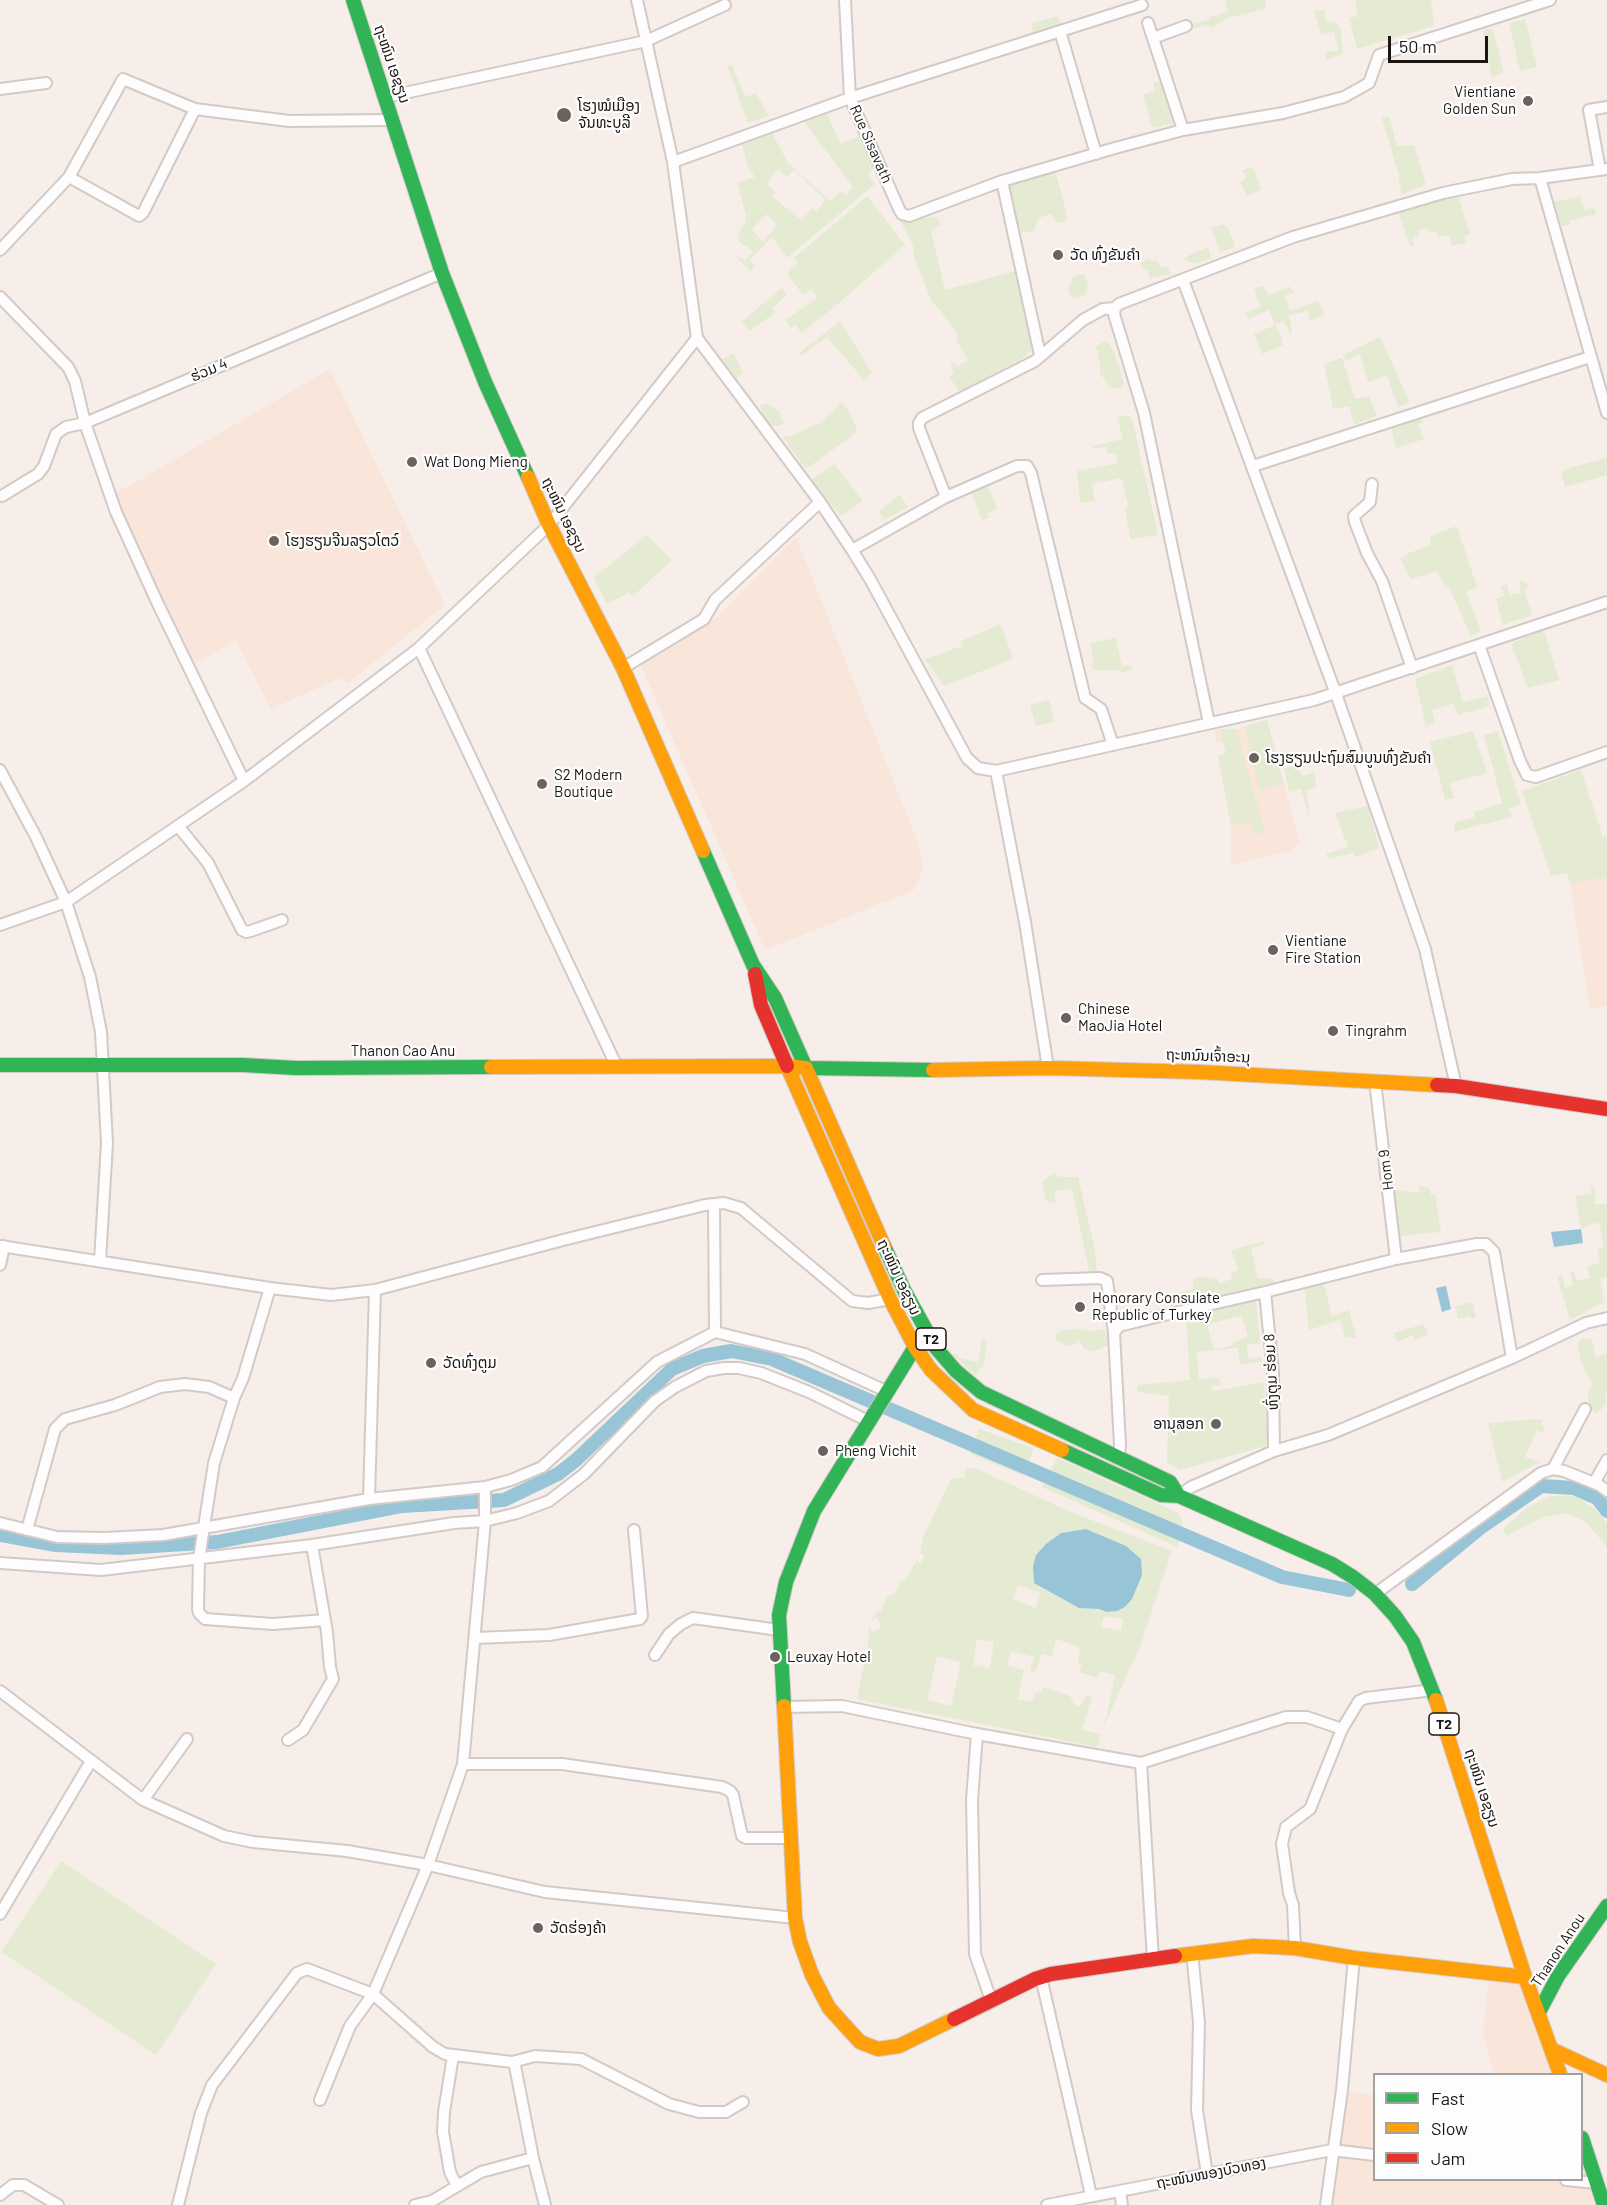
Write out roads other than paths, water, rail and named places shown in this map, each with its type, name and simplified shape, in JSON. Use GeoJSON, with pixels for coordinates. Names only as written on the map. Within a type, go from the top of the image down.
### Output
{"type":"FeatureCollection","features":[{"type":"Feature","properties":{"kind":"main road","name":"ຖະໜົນ ເອຊຽນ"},"geometry":{"type":"LineString","coordinates":[[353,0],[442,273],[485,382],[549,525],[622,668],[753,965],[775,998],[904,1290],[921,1323],[936,1348],[956,1371],[981,1392],[1170,1482],[1179,1496]]}},
{"type":"Feature","properties":{"kind":"main road","name":"ຖະໜົນ ເອຊຽນ"},"geometry":{"type":"LineString","coordinates":[[753,965],[761,1005],[786,1066],[890,1299],[915,1347],[931,1370],[974,1410],[1161,1495],[1179,1496],[1332,1564],[1353,1576],[1395,1616],[1413,1642],[1432,1690],[1525,1977],[1560,2073]]}},
{"type":"Feature","properties":{"kind":"main road","name":"Thanon Cao Anu"},"geometry":{"type":"LineString","coordinates":[[0,1065],[786,1066],[806,1068]]}},
{"type":"Feature","properties":{"kind":"main road","name":"ຖະຫນົນເຈົ້າອະນຸ"},"geometry":{"type":"LineString","coordinates":[[806,1068],[902,1070],[1048,1068],[1199,1072],[1375,1081],[1456,1086],[1607,1109]]}},
{"type":"Feature","properties":{"kind":"main road"},"geometry":{"type":"LineString","coordinates":[[915,1347],[814,1510],[781,1600],[779,1630],[795,1918],[800,1942],[812,1976],[829,2008],[860,2042],[878,2049],[899,2046],[1041,1977],[1192,1953],[1253,1946],[1295,1948],[1354,1958],[1525,1977]]}},
{"type":"Feature","properties":{"kind":"main road","name":"Thanon Anou"},"geometry":{"type":"LineString","coordinates":[[1539,2012],[1558,1976],[1607,1906]]}},
{"type":"Feature","properties":{"kind":"main road"},"geometry":{"type":"LineString","coordinates":[[1551,2049],[1607,2075]]}},
{"type":"Feature","properties":{"kind":"main road"},"geometry":{"type":"LineString","coordinates":[[1583,2144],[1604,2205]]}},
{"type":"Feature","properties":{"kind":"street"},"geometry":{"type":"LineString","coordinates":[[638,0],[673,162],[697,338],[820,502],[852,550],[967,758],[978,768],[996,771],[1336,694],[1607,603]]}},
{"type":"Feature","properties":{"kind":"street","name":"Rue Sisavath"},"geometry":{"type":"LineString","coordinates":[[844,0],[850,98],[903,214],[909,216],[1002,181]]}},
{"type":"Feature","properties":{"kind":"street"},"geometry":{"type":"LineString","coordinates":[[1040,355],[1002,181],[1183,130],[1283,112],[1344,97],[1369,82],[1379,55],[1550,0]]}},
{"type":"Feature","properties":{"kind":"street"},"geometry":{"type":"LineString","coordinates":[[386,97],[646,41],[725,5]]}},
{"type":"Feature","properties":{"kind":"street"},"geometry":{"type":"LineString","coordinates":[[673,162],[850,98],[1142,5]]}},
{"type":"Feature","properties":{"kind":"street"},"geometry":{"type":"LineString","coordinates":[[1148,23],[1183,130]]}},
{"type":"Feature","properties":{"kind":"street"},"geometry":{"type":"LineString","coordinates":[[1153,38],[1186,26]]}},
{"type":"Feature","properties":{"kind":"street"},"geometry":{"type":"LineString","coordinates":[[1059,31],[1096,153]]}},
{"type":"Feature","properties":{"kind":"street"},"geometry":{"type":"LineString","coordinates":[[0,250],[69,177],[123,79],[195,109],[289,121],[393,120]]}},
{"type":"Feature","properties":{"kind":"street"},"geometry":{"type":"LineString","coordinates":[[0,89],[46,83]]}},
{"type":"Feature","properties":{"kind":"street"},"geometry":{"type":"LineString","coordinates":[[1209,723],[1144,413],[1114,314],[1115,308],[1119,304],[1293,237],[1443,193],[1512,179],[1603,170],[1589,110],[1607,107]]}},
{"type":"Feature","properties":{"kind":"street"},"geometry":{"type":"LineString","coordinates":[[69,177],[139,216],[143,213],[195,109]]}},
{"type":"Feature","properties":{"kind":"street"},"geometry":{"type":"LineString","coordinates":[[1540,178],[1607,413]]}},
{"type":"Feature","properties":{"kind":"street","name":"ຮ່ວມ 4"},"geometry":{"type":"LineString","coordinates":[[2,496],[38,474],[44,466],[56,434],[66,427],[85,423],[442,273]]}},
{"type":"Feature","properties":{"kind":"street"},"geometry":{"type":"LineString","coordinates":[[1184,280],[1336,694],[1425,949],[1456,1086]]}},
{"type":"Feature","properties":{"kind":"street"},"geometry":{"type":"LineString","coordinates":[[1,298],[59,355],[68,367],[75,381],[85,423],[116,512],[244,780]]}},
{"type":"Feature","properties":{"kind":"street"},"geometry":{"type":"LineString","coordinates":[[946,496],[919,428],[922,418],[1035,361],[1083,320],[1103,309],[1115,308]]}},
{"type":"Feature","properties":{"kind":"street"},"geometry":{"type":"LineString","coordinates":[[0,925],[66,902],[244,780],[420,648],[549,525],[697,338]]}},
{"type":"Feature","properties":{"kind":"street"},"geometry":{"type":"LineString","coordinates":[[1253,466],[1590,357]]}},
{"type":"Feature","properties":{"kind":"street"},"geometry":{"type":"LineString","coordinates":[[852,550],[946,496],[1017,466],[1027,466],[1031,473],[1085,698],[1101,709],[1113,745]]}},
{"type":"Feature","properties":{"kind":"street"},"geometry":{"type":"LineString","coordinates":[[1372,484],[1370,502],[1354,516],[1355,522],[1367,553],[1382,581],[1412,668]]}},
{"type":"Feature","properties":{"kind":"street"},"geometry":{"type":"LineString","coordinates":[[622,668],[704,619],[715,600],[820,502]]}},
{"type":"Feature","properties":{"kind":"street"},"geometry":{"type":"LineString","coordinates":[[1479,645],[1527,775],[1536,777],[1607,752]]}},
{"type":"Feature","properties":{"kind":"street"},"geometry":{"type":"LineString","coordinates":[[420,648],[617,1067]]}},
{"type":"Feature","properties":{"kind":"street"},"geometry":{"type":"LineString","coordinates":[[0,770],[36,837],[66,902],[92,988],[101,1032],[107,1143],[100,1261]]}},
{"type":"Feature","properties":{"kind":"street"},"geometry":{"type":"LineString","coordinates":[[996,771],[1048,1068]]}},
{"type":"Feature","properties":{"kind":"street"},"geometry":{"type":"LineString","coordinates":[[178,826],[208,863],[242,930],[251,931],[282,920]]}},
{"type":"Feature","properties":{"kind":"street","name":"Hom 9"},"geometry":{"type":"LineString","coordinates":[[1375,1081],[1396,1259]]}},
{"type":"Feature","properties":{"kind":"street"},"geometry":{"type":"LineString","coordinates":[[714,1203],[715,1332]]}},
{"type":"Feature","properties":{"kind":"street"},"geometry":{"type":"LineString","coordinates":[[0,1266],[2,1246],[270,1288],[331,1295],[375,1290],[567,1239],[714,1203],[724,1203],[741,1208],[852,1301],[868,1303],[890,1299]]}},
{"type":"Feature","properties":{"kind":"street"},"geometry":{"type":"LineString","coordinates":[[1114,1333],[1119,1326],[1396,1259],[1476,1244],[1491,1247],[1494,1252],[1512,1358]]}},
{"type":"Feature","properties":{"kind":"street"},"geometry":{"type":"LineString","coordinates":[[1042,1280],[1100,1278],[1107,1281],[1114,1333],[1119,1457]]}},
{"type":"Feature","properties":{"kind":"street"},"geometry":{"type":"LineString","coordinates":[[270,1288],[214,1463],[200,1555],[198,1609],[205,1619],[273,1624],[325,1620]]}},
{"type":"Feature","properties":{"kind":"street"},"geometry":{"type":"LineString","coordinates":[[369,1499],[375,1290]]}},
{"type":"Feature","properties":{"kind":"street","name":"ທົ່ງຕູມ ຮ່ອມ 8"},"geometry":{"type":"LineString","coordinates":[[1265,1292],[1274,1372],[1274,1451]]}},
{"type":"Feature","properties":{"kind":"street"},"geometry":{"type":"LineString","coordinates":[[1179,1496],[1191,1487],[1274,1451],[1328,1435],[1512,1358],[1586,1323],[1607,1318]]}},
{"type":"Feature","properties":{"kind":"street"},"geometry":{"type":"LineString","coordinates":[[0,1523],[57,1537],[104,1538],[204,1532],[369,1499],[485,1487],[528,1474],[542,1467],[657,1362],[715,1332],[805,1354],[885,1394]]}},
{"type":"Feature","properties":{"kind":"street"},"geometry":{"type":"LineString","coordinates":[[0,1563],[101,1570],[200,1555],[312,1545],[454,1523],[485,1521],[549,1501],[584,1474],[655,1401],[683,1382],[706,1371],[739,1368],[760,1374],[809,1392],[869,1419]]}},
{"type":"Feature","properties":{"kind":"street"},"geometry":{"type":"LineString","coordinates":[[27,1530],[55,1430],[65,1419],[115,1405],[160,1387],[184,1384],[209,1387],[234,1398]]}},
{"type":"Feature","properties":{"kind":"street"},"geometry":{"type":"LineString","coordinates":[[1553,1469],[1585,1409]]}},
{"type":"Feature","properties":{"kind":"street"},"geometry":{"type":"LineString","coordinates":[[1594,1483],[1607,1460]]}},
{"type":"Feature","properties":{"kind":"street"},"geometry":{"type":"LineString","coordinates":[[1374,1594],[1541,1473],[1553,1469],[1564,1471],[1607,1491]]}},
{"type":"Feature","properties":{"kind":"street"},"geometry":{"type":"LineString","coordinates":[[320,2100],[350,2026],[373,1994],[428,1864],[463,1764],[485,1521],[485,1487]]}},
{"type":"Feature","properties":{"kind":"street"},"geometry":{"type":"LineString","coordinates":[[475,1638],[549,1635],[640,1620],[642,1616],[634,1530]]}},
{"type":"Feature","properties":{"kind":"street"},"geometry":{"type":"LineString","coordinates":[[288,1740],[303,1730],[332,1683],[325,1620],[312,1545]]}},
{"type":"Feature","properties":{"kind":"street"},"geometry":{"type":"LineString","coordinates":[[655,1655],[669,1634],[693,1618],[779,1630]]}},
{"type":"Feature","properties":{"kind":"street"},"geometry":{"type":"LineString","coordinates":[[0,1690],[143,1800],[224,1836],[254,1842],[347,1851],[428,1864],[545,1892],[795,1918]]}},
{"type":"Feature","properties":{"kind":"street"},"geometry":{"type":"LineString","coordinates":[[1295,1948],[1293,1905],[1289,1893],[1282,1844],[1286,1827],[1311,1809],[1342,1730],[1359,1701],[1366,1698],[1432,1690]]}},
{"type":"Feature","properties":{"kind":"street"},"geometry":{"type":"LineString","coordinates":[[784,1707],[842,1706],[977,1734],[1141,1763],[1286,1717],[1306,1717],[1342,1730]]}},
{"type":"Feature","properties":{"kind":"street"},"geometry":{"type":"LineString","coordinates":[[977,1734],[972,1800],[975,1953],[991,2000]]}},
{"type":"Feature","properties":{"kind":"street"},"geometry":{"type":"LineString","coordinates":[[143,1800],[187,1739]]}},
{"type":"Feature","properties":{"kind":"street"},"geometry":{"type":"LineString","coordinates":[[0,1914],[91,1761]]}},
{"type":"Feature","properties":{"kind":"street"},"geometry":{"type":"LineString","coordinates":[[1141,1763],[1153,1959]]}},
{"type":"Feature","properties":{"kind":"street"},"geometry":{"type":"LineString","coordinates":[[463,1764],[562,1764],[727,1788],[733,1795],[742,1836],[746,1838],[790,1838]]}},
{"type":"Feature","properties":{"kind":"street"},"geometry":{"type":"LineString","coordinates":[[1192,1953],[1199,2022],[1200,2063],[1197,2110],[1207,2174]]}},
{"type":"Feature","properties":{"kind":"street"},"geometry":{"type":"LineString","coordinates":[[1326,2205],[1342,2090],[1354,1958]]}},
{"type":"Feature","properties":{"kind":"street"},"geometry":{"type":"LineString","coordinates":[[178,2205],[201,2113],[212,2085],[297,1972],[307,1969],[373,1994],[433,2047],[453,2056],[512,2062],[535,2056],[581,2059],[669,2104],[699,2112],[726,2112],[743,2102]]}},
{"type":"Feature","properties":{"kind":"street"},"geometry":{"type":"LineString","coordinates":[[1041,1977],[1092,2195]]}},
{"type":"Feature","properties":{"kind":"street"},"geometry":{"type":"LineString","coordinates":[[453,2056],[443,2132],[450,2172],[457,2187]]}},
{"type":"Feature","properties":{"kind":"street"},"geometry":{"type":"LineString","coordinates":[[512,2062],[515,2066],[545,2205]]}},
{"type":"Feature","properties":{"kind":"street","name":"ຖະໜົນໜອງບົວທອງ"},"geometry":{"type":"LineString","coordinates":[[1047,2205],[1332,2150],[1373,2155]]}},
{"type":"Feature","properties":{"kind":"street"},"geometry":{"type":"LineString","coordinates":[[415,2205],[432,2201],[481,2172],[533,2157]]}},
{"type":"Feature","properties":{"kind":"street"},"geometry":{"type":"LineString","coordinates":[[1576,2181],[1597,2183]]}},
{"type":"Feature","properties":{"kind":"street"},"geometry":{"type":"LineString","coordinates":[[0,2195],[14,2186],[24,2185],[58,2205]]}},
{"type":"Feature","properties":{"kind":"street"},"geometry":{"type":"LineString","coordinates":[[1120,2191],[1122,2205]]}},
{"type":"Feature","properties":{"kind":"water"},"geometry":{"type":"Polygon","coordinates":[[[1581,1229],[1583,1243],[1554,1247],[1551,1232],[1581,1229]]]}},
{"type":"Feature","properties":{"kind":"water"},"geometry":{"type":"Polygon","coordinates":[[[1446,1286],[1451,1309],[1442,1312],[1436,1288],[1446,1286]]]}},
{"type":"Feature","properties":{"kind":"water"},"geometry":{"type":"Polygon","coordinates":[[[1086,1529],[1126,1546],[1141,1559],[1142,1575],[1132,1599],[1125,1607],[1117,1611],[1079,1608],[1034,1583],[1033,1566],[1036,1555],[1046,1544],[1061,1533],[1086,1529]]]}},
{"type":"Feature","properties":{"kind":"waterway"},"geometry":{"type":"LineString","coordinates":[[0,1535],[56,1545],[121,1548],[217,1542],[402,1506],[504,1500],[558,1474],[576,1460],[672,1369],[703,1356],[731,1351],[772,1359],[1282,1577],[1349,1590]]}},
{"type":"Feature","properties":{"kind":"waterway"},"geometry":{"type":"LineString","coordinates":[[1412,1584],[1480,1528],[1541,1486],[1574,1488],[1597,1498],[1607,1511]]}},
{"type":"Feature","properties":{"kind":"place","name":"Vientiane Golden Sun"},"geometry":{"type":"Point","coordinates":[1528,101]}},
{"type":"Feature","properties":{"kind":"place","name":"ໂຮງໝໍເມືອງ ຈັນທະບູລີ"},"geometry":{"type":"Point","coordinates":[564,115]}},
{"type":"Feature","properties":{"kind":"place","name":"ວັດ ທົ່ງຂັນຄຳ"},"geometry":{"type":"Point","coordinates":[1058,255]}},
{"type":"Feature","properties":{"kind":"place","name":"Wat Dong Mieng"},"geometry":{"type":"Point","coordinates":[412,462]}},
{"type":"Feature","properties":{"kind":"place","name":"ໂຮງຮຽນຈີນລຽວໂຕວ໌"},"geometry":{"type":"Point","coordinates":[274,541]}},
{"type":"Feature","properties":{"kind":"place","name":"ໂຮງຮຽນປະຖົມສົມບູນທົ່ງຂັນຄຳ"},"geometry":{"type":"Point","coordinates":[1254,758]}},
{"type":"Feature","properties":{"kind":"place","name":"S2 Modern Boutique"},"geometry":{"type":"Point","coordinates":[542,784]}},
{"type":"Feature","properties":{"kind":"place","name":"Vientiane Fire Station"},"geometry":{"type":"Point","coordinates":[1273,950]}},
{"type":"Feature","properties":{"kind":"place","name":"Chinese MaoJia Hotel"},"geometry":{"type":"Point","coordinates":[1066,1018]}},
{"type":"Feature","properties":{"kind":"place","name":"Tingrahm"},"geometry":{"type":"Point","coordinates":[1333,1031]}},
{"type":"Feature","properties":{"kind":"place","name":"Honorary Consulate Republic of Turkey"},"geometry":{"type":"Point","coordinates":[1080,1307]}},
{"type":"Feature","properties":{"kind":"place","name":"ວັດທົ່ງຕູມ"},"geometry":{"type":"Point","coordinates":[431,1363]}},
{"type":"Feature","properties":{"kind":"place","name":"ອານຸສອກ"},"geometry":{"type":"Point","coordinates":[1216,1424]}},
{"type":"Feature","properties":{"kind":"place","name":"Pheng Vichit"},"geometry":{"type":"Point","coordinates":[823,1451]}},
{"type":"Feature","properties":{"kind":"place","name":"Leuxay Hotel"},"geometry":{"type":"Point","coordinates":[775,1657]}},
{"type":"Feature","properties":{"kind":"place","name":"ວັດຮ່ອງຄ້າ"},"geometry":{"type":"Point","coordinates":[538,1928]}}]}
